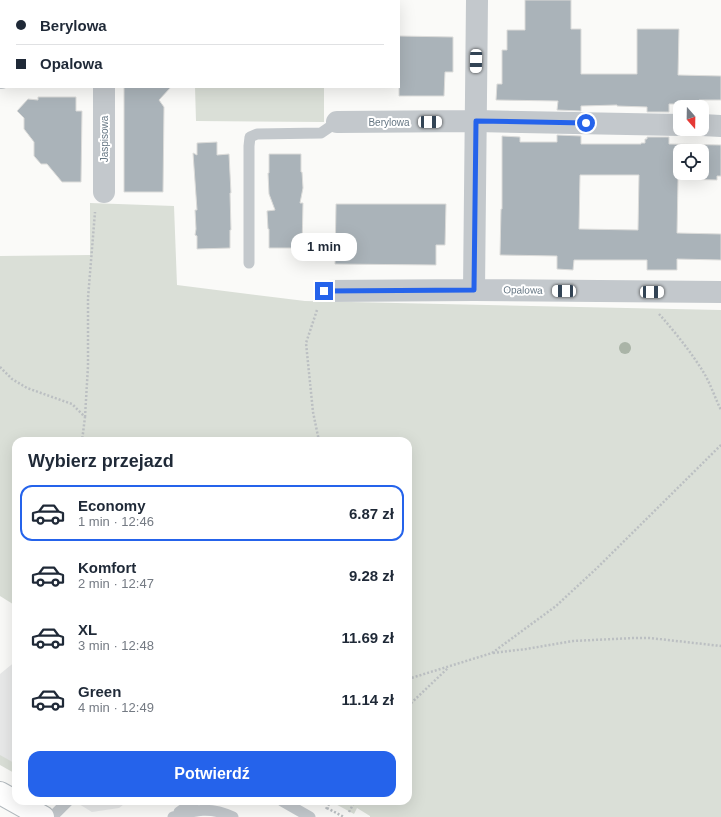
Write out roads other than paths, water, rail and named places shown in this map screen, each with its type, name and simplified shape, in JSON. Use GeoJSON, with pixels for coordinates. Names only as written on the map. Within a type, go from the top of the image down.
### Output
{"type":"FeatureCollection","features":[{"type":"Feature","properties":{"kind":"street"},"geometry":{"type":"LineString","coordinates":[[474,290],[477,0]]}},
{"type":"Feature","properties":{"kind":"street","name":"Jaspisowa"},"geometry":{"type":"LineString","coordinates":[[104,88],[104,192]]}},
{"type":"Feature","properties":{"kind":"street","name":"Berylowa"},"geometry":{"type":"LineString","coordinates":[[337,122],[476,121],[673,125]]}},
{"type":"Feature","properties":{"kind":"street"},"geometry":{"type":"LineString","coordinates":[[709,125],[721,126]]}},
{"type":"Feature","properties":{"kind":"street","name":"Opalowa"},"geometry":{"type":"LineString","coordinates":[[324,291],[474,290],[721,292]]}},
{"type":"Feature","properties":{"kind":"street"},"geometry":{"type":"LineString","coordinates":[[0,792],[12,799]]}},
{"type":"Feature","properties":{"kind":"street"},"geometry":{"type":"LineString","coordinates":[[22,805],[43,817]]}},
{"type":"Feature","properties":{"kind":"lane"},"geometry":{"type":"LineString","coordinates":[[249,263],[250,137],[257,134],[322,133],[337,122]]}},
{"type":"Feature","properties":{"kind":"lane"},"geometry":{"type":"LineString","coordinates":[[52,817],[64,805]]}},
{"type":"Feature","properties":{"kind":"lane"},"geometry":{"type":"LineString","coordinates":[[172,817],[189,805]]}},
{"type":"Feature","properties":{"kind":"lane"},"geometry":{"type":"LineString","coordinates":[[289,805],[310,817]]}},
{"type":"Feature","properties":{"kind":"lane"},"geometry":{"type":"LineString","coordinates":[[172,817],[192,811],[209,810],[233,817]]}}]}
